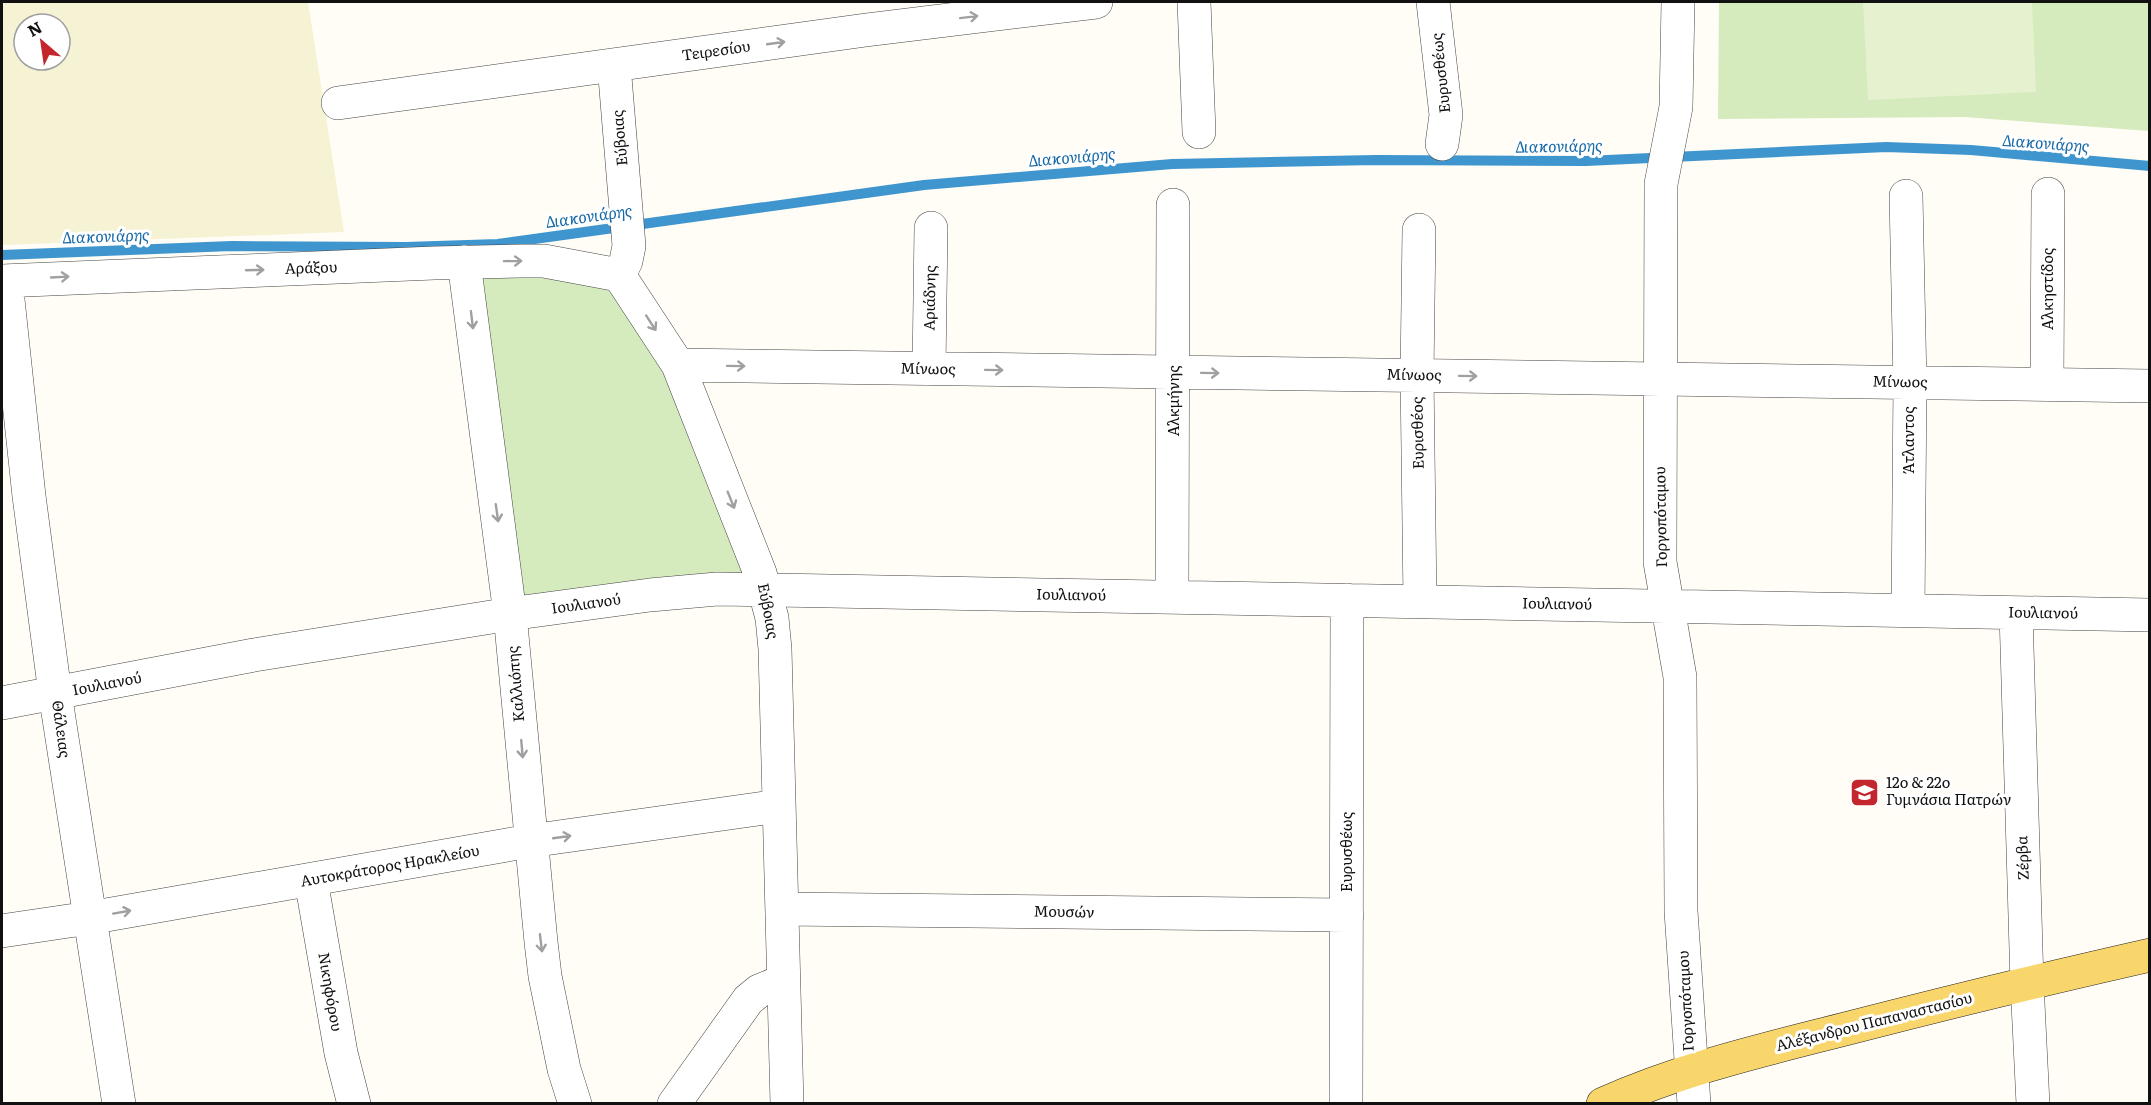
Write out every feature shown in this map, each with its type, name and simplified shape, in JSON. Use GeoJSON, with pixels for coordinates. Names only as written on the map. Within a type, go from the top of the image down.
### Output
{"type":"FeatureCollection","features":[{"type":"Feature","properties":{"kind":"main road","name":"Αλέξανδρου Παπαναστασίου"},"geometry":{"type":"LineString","coordinates":[[1603,1104],[1636,1089],[1690,1070],[2027,983],[2150,955]]}},
{"type":"Feature","properties":{"kind":"street","name":"Τειρεσίου"},"geometry":{"type":"LineString","coordinates":[[338,103],[854,32],[1096,2]]}},
{"type":"Feature","properties":{"kind":"street"},"geometry":{"type":"LineString","coordinates":[[1194,2],[1199,132]]}},
{"type":"Feature","properties":{"kind":"street","name":"Ευρυσθέως"},"geometry":{"type":"LineString","coordinates":[[1433,2],[1446,115],[1442,144]]}},
{"type":"Feature","properties":{"kind":"street","name":"Γοργοπόταμου"},"geometry":{"type":"LineString","coordinates":[[1678,2],[1676,107],[1661,184],[1660,562],[1680,677],[1681,911],[1694,1104]]}},
{"type":"Feature","properties":{"kind":"street","name":"Εύβοιας"},"geometry":{"type":"LineString","coordinates":[[614,65],[625,201],[624,260],[678,365],[765,589],[772,618],[775,649],[788,1104]]}},
{"type":"Feature","properties":{"kind":"street","name":"Αλκηστίδος"},"geometry":{"type":"LineString","coordinates":[[2047,384],[2048,194]]}},
{"type":"Feature","properties":{"kind":"street","name":"Άτλαντος"},"geometry":{"type":"LineString","coordinates":[[1906,196],[1910,383],[1908,611]]}},
{"type":"Feature","properties":{"kind":"street","name":"Αλκμήνης"},"geometry":{"type":"LineString","coordinates":[[1173,205],[1173,597]]}},
{"type":"Feature","properties":{"kind":"street","name":"Αριάδνης"},"geometry":{"type":"LineString","coordinates":[[928,369],[931,228]]}},
{"type":"Feature","properties":{"kind":"street","name":"Ευρισθέος"},"geometry":{"type":"LineString","coordinates":[[1419,230],[1420,601]]}},
{"type":"Feature","properties":{"kind":"street","name":"Αράξου"},"geometry":{"type":"LineString","coordinates":[[4,281],[464,262],[624,260]]}},
{"type":"Feature","properties":{"kind":"street","name":"Καλλιόπης"},"geometry":{"type":"LineString","coordinates":[[464,262],[510,614],[530,841],[545,976],[564,1069],[575,1104]]}},
{"type":"Feature","properties":{"kind":"street","name":"Θάλειας"},"geometry":{"type":"LineString","coordinates":[[4,281],[15,497],[56,693],[119,1104]]}},
{"type":"Feature","properties":{"kind":"street","name":"Μίνωος"},"geometry":{"type":"LineString","coordinates":[[678,365],[2150,386]]}},
{"type":"Feature","properties":{"kind":"street","name":"Ιουλιανού"},"geometry":{"type":"LineString","coordinates":[[2,703],[254,655],[510,614],[717,589],[2150,615]]}},
{"type":"Feature","properties":{"kind":"street","name":"Ευρυσθέως"},"geometry":{"type":"LineString","coordinates":[[1346,1104],[1347,600]]}},
{"type":"Feature","properties":{"kind":"street","name":"Ζέρβα"},"geometry":{"type":"LineString","coordinates":[[2016,613],[2027,983],[2033,1104]]}},
{"type":"Feature","properties":{"kind":"street","name":"Αυτοκράτορος Ηρακλείου"},"geometry":{"type":"LineString","coordinates":[[2,931],[89,918],[530,841],[779,806]]}},
{"type":"Feature","properties":{"kind":"street","name":"Νικηφόρου"},"geometry":{"type":"LineString","coordinates":[[310,880],[341,1053],[354,1104]]}},
{"type":"Feature","properties":{"kind":"street","name":"Μουσών"},"geometry":{"type":"LineString","coordinates":[[782,909],[1347,915]]}},
{"type":"Feature","properties":{"kind":"street"},"geometry":{"type":"LineString","coordinates":[[674,1104],[748,1000],[759,991],[783,981]]}},
{"type":"Feature","properties":{"kind":"shaded area"},"geometry":{"type":"Polygon","coordinates":[[[2,2],[308,2],[344,232],[3,245],[2,2]]]}},
{"type":"Feature","properties":{"kind":"green space"},"geometry":{"type":"Polygon","coordinates":[[[1719,2],[2149,2],[2149,131],[1964,117],[1718,119],[1719,2]]]}},
{"type":"Feature","properties":{"kind":"green space"},"geometry":{"type":"Polygon","coordinates":[[[1863,2],[2032,2],[2036,92],[1868,100],[1863,2]]]}},
{"type":"Feature","properties":{"kind":"green space"},"geometry":{"type":"Polygon","coordinates":[[[476,274],[593,279],[639,314],[747,574],[517,603],[476,274]]]}},
{"type":"Feature","properties":{"kind":"waterway","name":"Διακονιάρης"},"geometry":{"type":"LineString","coordinates":[[2,255],[232,246],[406,247],[498,244],[924,185],[1172,164],[1376,160],[1586,161],[1886,147],[1971,150],[2150,166]]}},
{"type":"Feature","properties":{"kind":"place","name":"12ο & 22ο Γυμνάσια Πατρών"},"geometry":{"type":"Point","coordinates":[1865,792]}}]}
